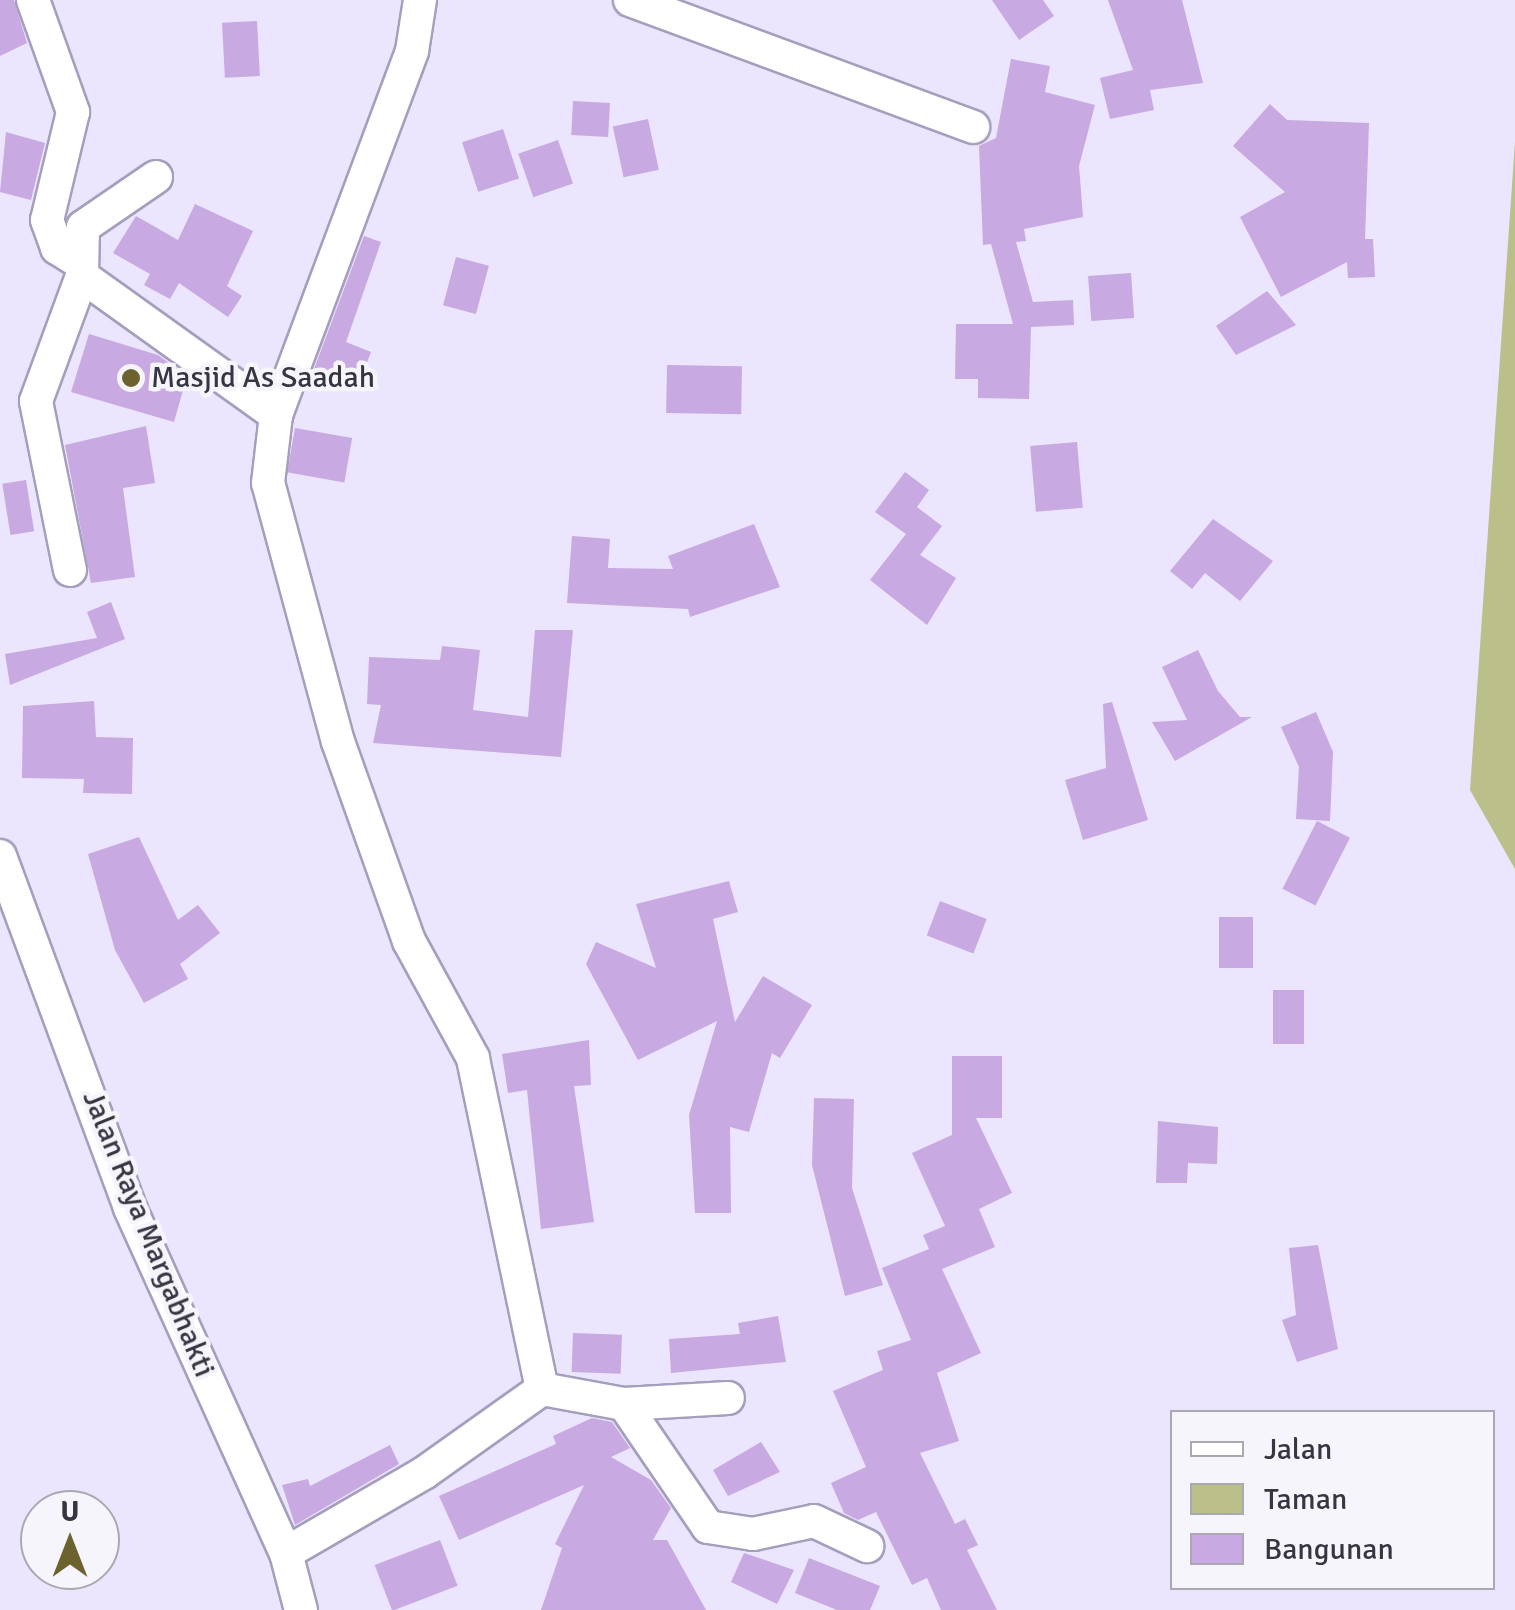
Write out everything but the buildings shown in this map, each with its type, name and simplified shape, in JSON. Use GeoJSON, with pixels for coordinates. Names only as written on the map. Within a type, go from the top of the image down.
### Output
{"type":"FeatureCollection","features":[{"type":"Feature","properties":{"kind":"street"},"geometry":{"type":"LineString","coordinates":[[33,0],[73,112],[48,220],[58,248],[79,268],[276,415]]}},
{"type":"Feature","properties":{"kind":"street"},"geometry":{"type":"LineString","coordinates":[[420,0],[412,51],[276,415],[268,484],[318,675],[409,941],[473,1058],[542,1389]]}},
{"type":"Feature","properties":{"kind":"street"},"geometry":{"type":"LineString","coordinates":[[630,0],[973,127]]}},
{"type":"Feature","properties":{"kind":"street"},"geometry":{"type":"LineString","coordinates":[[70,570],[36,401],[79,268],[92,214],[156,178]]}},
{"type":"Feature","properties":{"kind":"street","name":"Jalan Raya Margabhakti"},"geometry":{"type":"LineString","coordinates":[[0,856],[130,1208],[286,1552],[302,1610]]}},
{"type":"Feature","properties":{"kind":"street"},"geometry":{"type":"LineString","coordinates":[[286,1552],[424,1473],[542,1389],[624,1404],[728,1398]]}},
{"type":"Feature","properties":{"kind":"street"},"geometry":{"type":"LineString","coordinates":[[624,1404],[708,1527],[753,1534],[814,1522],[867,1546]]}},
{"type":"Feature","properties":{"kind":"green space"},"geometry":{"type":"Polygon","coordinates":[[[1515,142],[1515,869],[1470,790],[1515,142]]]}},
{"type":"Feature","properties":{"kind":"place","name":"Masjid As Saadah"},"geometry":{"type":"Point","coordinates":[131,378]}}]}
